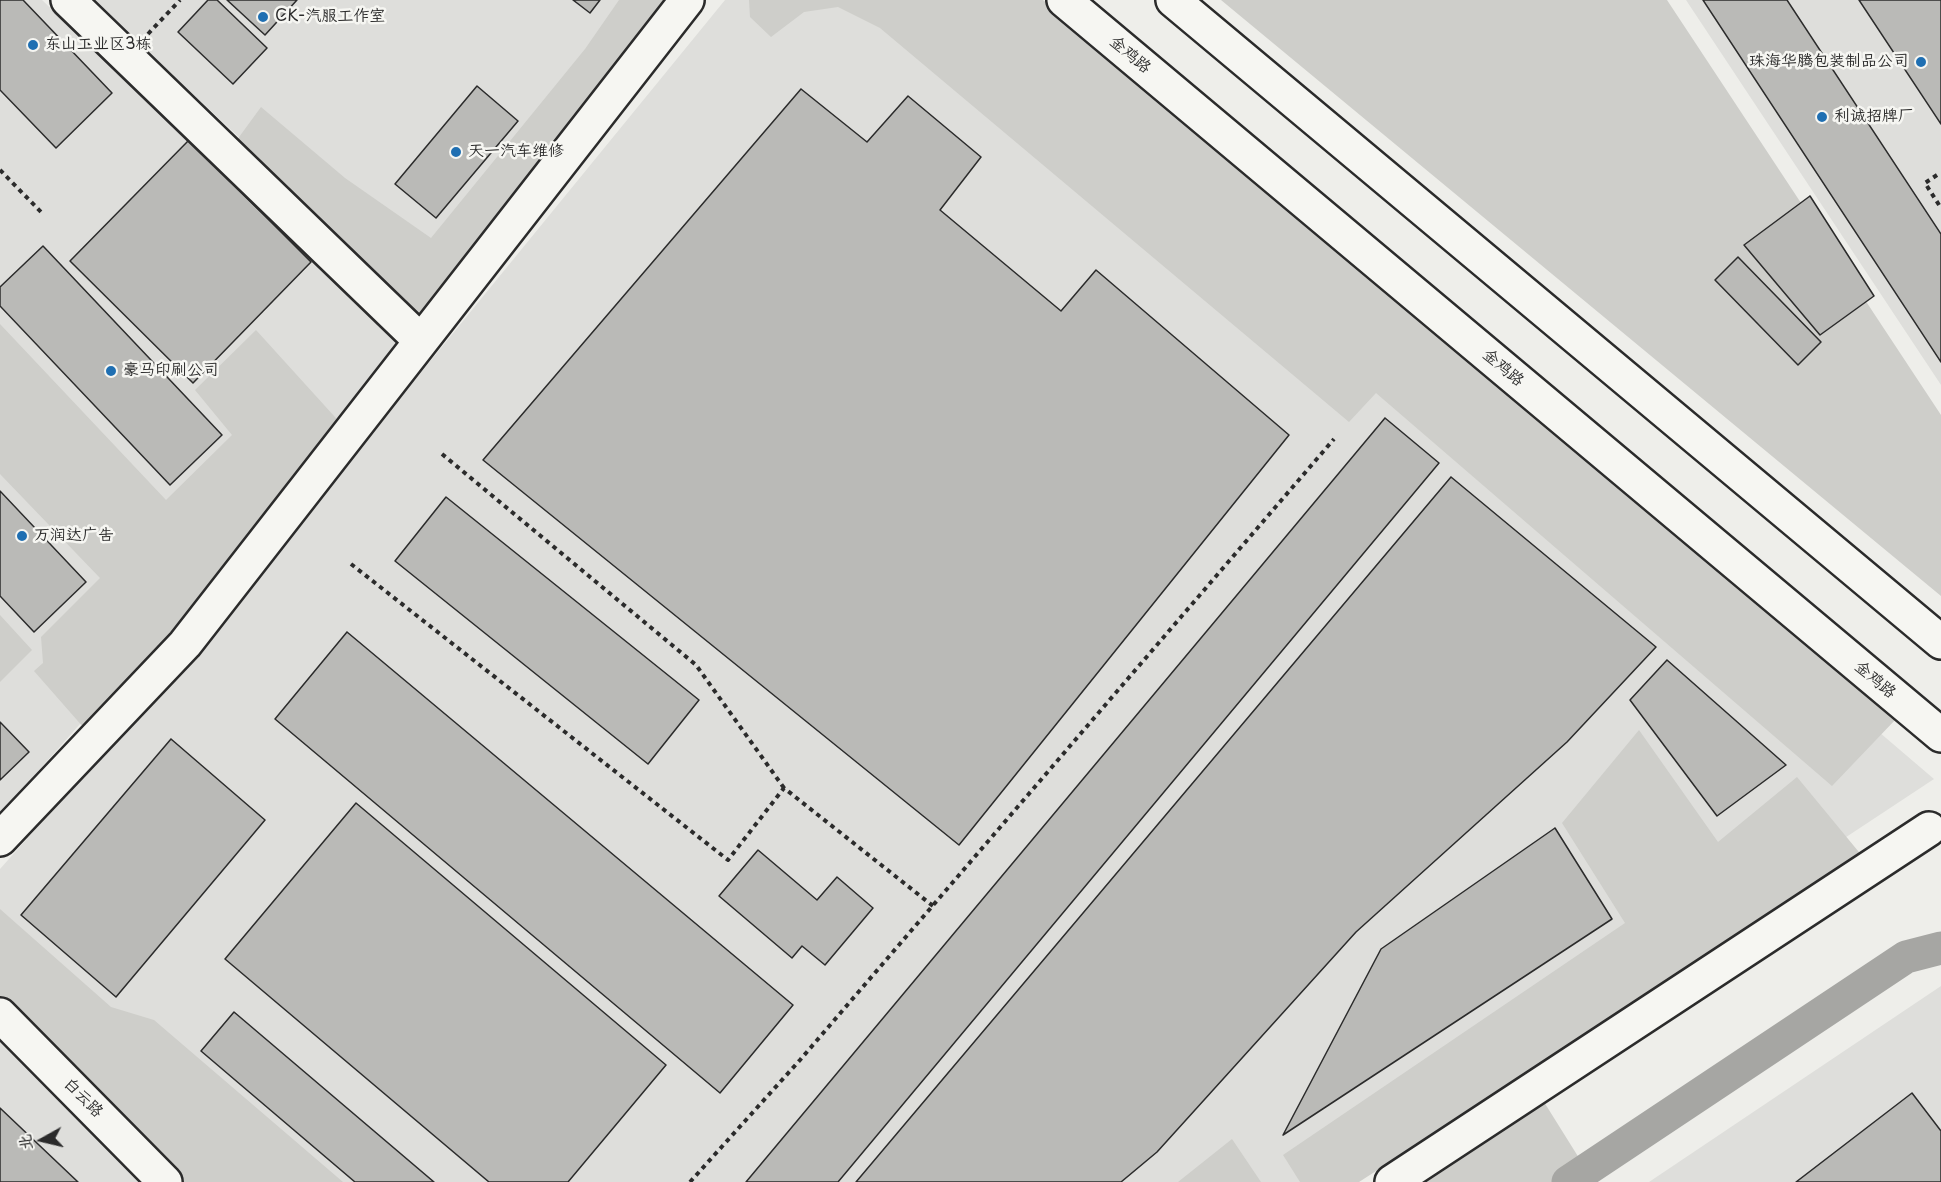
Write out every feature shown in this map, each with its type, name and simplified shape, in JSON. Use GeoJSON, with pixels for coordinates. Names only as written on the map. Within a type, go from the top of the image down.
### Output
{"type":"FeatureCollection","features":[{"type":"Feature","properties":{"kind":"street"},"geometry":{"type":"LineString","coordinates":[[68,0],[421,341]]}},
{"type":"Feature","properties":{"kind":"street"},"geometry":{"type":"LineString","coordinates":[[0,839],[185,644],[687,0]]}},
{"type":"Feature","properties":{"kind":"street","name":"金鸡路"},"geometry":{"type":"LineString","coordinates":[[1064,0],[1941,735]]}},
{"type":"Feature","properties":{"kind":"street"},"geometry":{"type":"LineString","coordinates":[[1173,0],[1941,642]]}},
{"type":"Feature","properties":{"kind":"street"},"geometry":{"type":"LineString","coordinates":[[1392,1182],[1937,820]]}},
{"type":"Feature","properties":{"kind":"street","name":"白云路"},"geometry":{"type":"LineString","coordinates":[[0,1015],[165,1182]]}},
{"type":"Feature","properties":{"kind":"path"},"geometry":{"type":"LineString","coordinates":[[127,57],[180,0]]}},
{"type":"Feature","properties":{"kind":"path"},"geometry":{"type":"LineString","coordinates":[[0,170],[42,213]]}},
{"type":"Feature","properties":{"kind":"path"},"geometry":{"type":"LineString","coordinates":[[1936,175],[1925,183],[1941,208]]}},
{"type":"Feature","properties":{"kind":"path"},"geometry":{"type":"LineString","coordinates":[[690,1182],[800,1060],[1334,439]]}},
{"type":"Feature","properties":{"kind":"path"},"geometry":{"type":"LineString","coordinates":[[442,454],[696,665],[784,788],[933,906]]}},
{"type":"Feature","properties":{"kind":"path"},"geometry":{"type":"LineString","coordinates":[[351,564],[729,860],[784,788]]}},
{"type":"Feature","properties":{"kind":"shaded area"},"geometry":{"type":"Polygon","coordinates":[[[0,0],[42,0],[400,341],[208,580],[0,814],[0,0]]]}},
{"type":"Feature","properties":{"kind":"shaded area"},"geometry":{"type":"Polygon","coordinates":[[[93,0],[642,0],[413,301],[93,0]]]}},
{"type":"Feature","properties":{"kind":"shaded area"},"geometry":{"type":"Polygon","coordinates":[[[619,0],[669,0],[419,322],[234,144],[261,107],[345,178],[431,238],[585,49],[619,0]]]}},
{"type":"Feature","properties":{"kind":"shaded area"},"geometry":{"type":"Polygon","coordinates":[[[725,0],[1022,0],[1934,779],[1324,1182],[202,1182],[0,980],[0,869],[192,653],[725,0]]]}},
{"type":"Feature","properties":{"kind":"shaded area"},"geometry":{"type":"Polygon","coordinates":[[[749,0],[1043,0],[1896,719],[1832,786],[1376,393],[1349,422],[880,28],[838,7],[804,12],[771,37],[750,17],[749,0]]]}},
{"type":"Feature","properties":{"kind":"shaded area"},"geometry":{"type":"Polygon","coordinates":[[[1221,0],[1667,0],[1941,415],[1941,596],[1221,0]]]}},
{"type":"Feature","properties":{"kind":"shaded area"},"geometry":{"type":"Polygon","coordinates":[[[1686,0],[1941,0],[1941,385],[1686,0]]]}},
{"type":"Feature","properties":{"kind":"shaded area"},"geometry":{"type":"Polygon","coordinates":[[[0,324],[166,500],[232,435],[195,390],[256,330],[344,427],[174,638],[84,728],[34,671],[43,663],[41,637],[100,578],[0,474],[0,324]]]}},
{"type":"Feature","properties":{"kind":"shaded area"},"geometry":{"type":"Polygon","coordinates":[[[0,615],[32,650],[0,682],[0,615]]]}},
{"type":"Feature","properties":{"kind":"shaded area"},"geometry":{"type":"Polygon","coordinates":[[[1639,730],[1718,842],[1797,777],[1863,857],[1359,1182],[1300,1182],[1283,1155],[1625,923],[1562,823],[1639,730]]]}},
{"type":"Feature","properties":{"kind":"shaded area"},"geometry":{"type":"Polygon","coordinates":[[[0,909],[111,1007],[154,1020],[343,1182],[179,1182],[0,1000],[0,909]]]}},
{"type":"Feature","properties":{"kind":"shaded area"},"geometry":{"type":"Polygon","coordinates":[[[1941,986],[1941,1182],[1649,1182],[1941,986]]]}},
{"type":"Feature","properties":{"kind":"shaded area"},"geometry":{"type":"Polygon","coordinates":[[[0,1016],[9,1043],[139,1182],[0,1182],[0,1016]]]}},
{"type":"Feature","properties":{"kind":"shaded area"},"geometry":{"type":"Polygon","coordinates":[[[1544,1102],[1594,1182],[1419,1182],[1544,1102]]]}},
{"type":"Feature","properties":{"kind":"shaded area"},"geometry":{"type":"Polygon","coordinates":[[[1232,1139],[1261,1182],[1178,1182],[1232,1139]]]}},
{"type":"Feature","properties":{"kind":"building","name":"东山工业区3栋"},"geometry":{"type":"Polygon","coordinates":[[[0,0],[23,0],[112,93],[56,148],[0,90],[0,0]]]}},
{"type":"Feature","properties":{"kind":"building"},"geometry":{"type":"Polygon","coordinates":[[[208,0],[217,0],[267,48],[233,84],[178,32],[208,0]]]}},
{"type":"Feature","properties":{"kind":"building","name":"CK-汽服工作室"},"geometry":{"type":"Polygon","coordinates":[[[227,0],[297,0],[265,35],[227,0]]]}},
{"type":"Feature","properties":{"kind":"building"},"geometry":{"type":"Polygon","coordinates":[[[573,0],[600,0],[590,13],[573,0]]]}},
{"type":"Feature","properties":{"kind":"building","name":"利诚招牌厂"},"geometry":{"type":"Polygon","coordinates":[[[1703,0],[1787,0],[1941,234],[1941,362],[1703,0]]]}},
{"type":"Feature","properties":{"kind":"building","name":"珠海华腾包装制品公司"},"geometry":{"type":"Polygon","coordinates":[[[1859,0],[1941,0],[1941,124],[1859,0]]]}},
{"type":"Feature","properties":{"kind":"building","name":"天一汽车维修"},"geometry":{"type":"Polygon","coordinates":[[[477,86],[518,121],[436,218],[395,184],[477,86]]]}},
{"type":"Feature","properties":{"kind":"building"},"geometry":{"type":"Polygon","coordinates":[[[801,89],[867,142],[908,96],[981,157],[940,210],[1061,311],[1096,270],[1289,435],[959,845],[483,460],[801,89]]]}},
{"type":"Feature","properties":{"kind":"building"},"geometry":{"type":"Polygon","coordinates":[[[189,140],[311,262],[193,383],[70,261],[189,140]]]}},
{"type":"Feature","properties":{"kind":"building"},"geometry":{"type":"Polygon","coordinates":[[[1810,196],[1874,296],[1820,335],[1744,245],[1810,196]]]}},
{"type":"Feature","properties":{"kind":"building","name":"豪马印刷公司"},"geometry":{"type":"Polygon","coordinates":[[[43,246],[222,435],[170,485],[0,306],[0,287],[43,246]]]}},
{"type":"Feature","properties":{"kind":"building"},"geometry":{"type":"Polygon","coordinates":[[[1738,257],[1821,342],[1798,365],[1715,280],[1738,257]]]}},
{"type":"Feature","properties":{"kind":"building"},"geometry":{"type":"Polygon","coordinates":[[[1385,418],[1439,463],[838,1182],[746,1182],[1385,418]]]}},
{"type":"Feature","properties":{"kind":"building"},"geometry":{"type":"Polygon","coordinates":[[[1451,477],[1656,647],[1567,742],[1356,932],[1157,1152],[1121,1182],[856,1182],[1451,477]]]}},
{"type":"Feature","properties":{"kind":"building","name":"万润达广告"},"geometry":{"type":"Polygon","coordinates":[[[0,491],[86,582],[34,632],[0,596],[0,491]]]}},
{"type":"Feature","properties":{"kind":"building"},"geometry":{"type":"Polygon","coordinates":[[[446,497],[699,700],[648,764],[395,561],[446,497]]]}},
{"type":"Feature","properties":{"kind":"building"},"geometry":{"type":"Polygon","coordinates":[[[347,632],[793,1005],[720,1093],[275,719],[347,632]]]}},
{"type":"Feature","properties":{"kind":"building"},"geometry":{"type":"Polygon","coordinates":[[[1667,660],[1786,765],[1717,816],[1630,700],[1667,660]]]}},
{"type":"Feature","properties":{"kind":"building"},"geometry":{"type":"Polygon","coordinates":[[[0,722],[29,752],[0,780],[0,722]]]}},
{"type":"Feature","properties":{"kind":"building"},"geometry":{"type":"Polygon","coordinates":[[[171,739],[265,820],[116,997],[21,915],[171,739]]]}},
{"type":"Feature","properties":{"kind":"building"},"geometry":{"type":"Polygon","coordinates":[[[356,803],[666,1065],[568,1182],[489,1182],[225,959],[356,803]]]}},
{"type":"Feature","properties":{"kind":"building"},"geometry":{"type":"Polygon","coordinates":[[[1555,828],[1612,919],[1283,1135],[1381,949],[1555,828]]]}},
{"type":"Feature","properties":{"kind":"building"},"geometry":{"type":"Polygon","coordinates":[[[758,850],[817,900],[837,877],[873,908],[825,965],[802,946],[792,958],[719,896],[758,850]]]}},
{"type":"Feature","properties":{"kind":"building"},"geometry":{"type":"Polygon","coordinates":[[[234,1012],[434,1182],[355,1182],[201,1051],[234,1012]]]}},
{"type":"Feature","properties":{"kind":"building"},"geometry":{"type":"Polygon","coordinates":[[[1912,1093],[1941,1131],[1941,1182],[1796,1182],[1912,1093]]]}},
{"type":"Feature","properties":{"kind":"building"},"geometry":{"type":"Polygon","coordinates":[[[0,1108],[78,1182],[0,1182],[0,1108]]]}},
{"type":"Feature","properties":{"kind":"waterway"},"geometry":{"type":"LineString","coordinates":[[1568,1182],[1906,957],[1941,948]]}},
{"type":"Feature","properties":{"kind":"place","name":"CK-汽服工作室"},"geometry":{"type":"Point","coordinates":[263,17]}},
{"type":"Feature","properties":{"kind":"place","name":"东山工业区3栋"},"geometry":{"type":"Point","coordinates":[33,45]}},
{"type":"Feature","properties":{"kind":"place","name":"珠海华腾包装制品公司"},"geometry":{"type":"Point","coordinates":[1921,62]}},
{"type":"Feature","properties":{"kind":"place","name":"利诚招牌厂"},"geometry":{"type":"Point","coordinates":[1822,117]}},
{"type":"Feature","properties":{"kind":"place","name":"天一汽车维修"},"geometry":{"type":"Point","coordinates":[456,152]}},
{"type":"Feature","properties":{"kind":"place","name":"豪马印刷公司"},"geometry":{"type":"Point","coordinates":[111,371]}},
{"type":"Feature","properties":{"kind":"place","name":"万润达广告"},"geometry":{"type":"Point","coordinates":[22,536]}}]}
